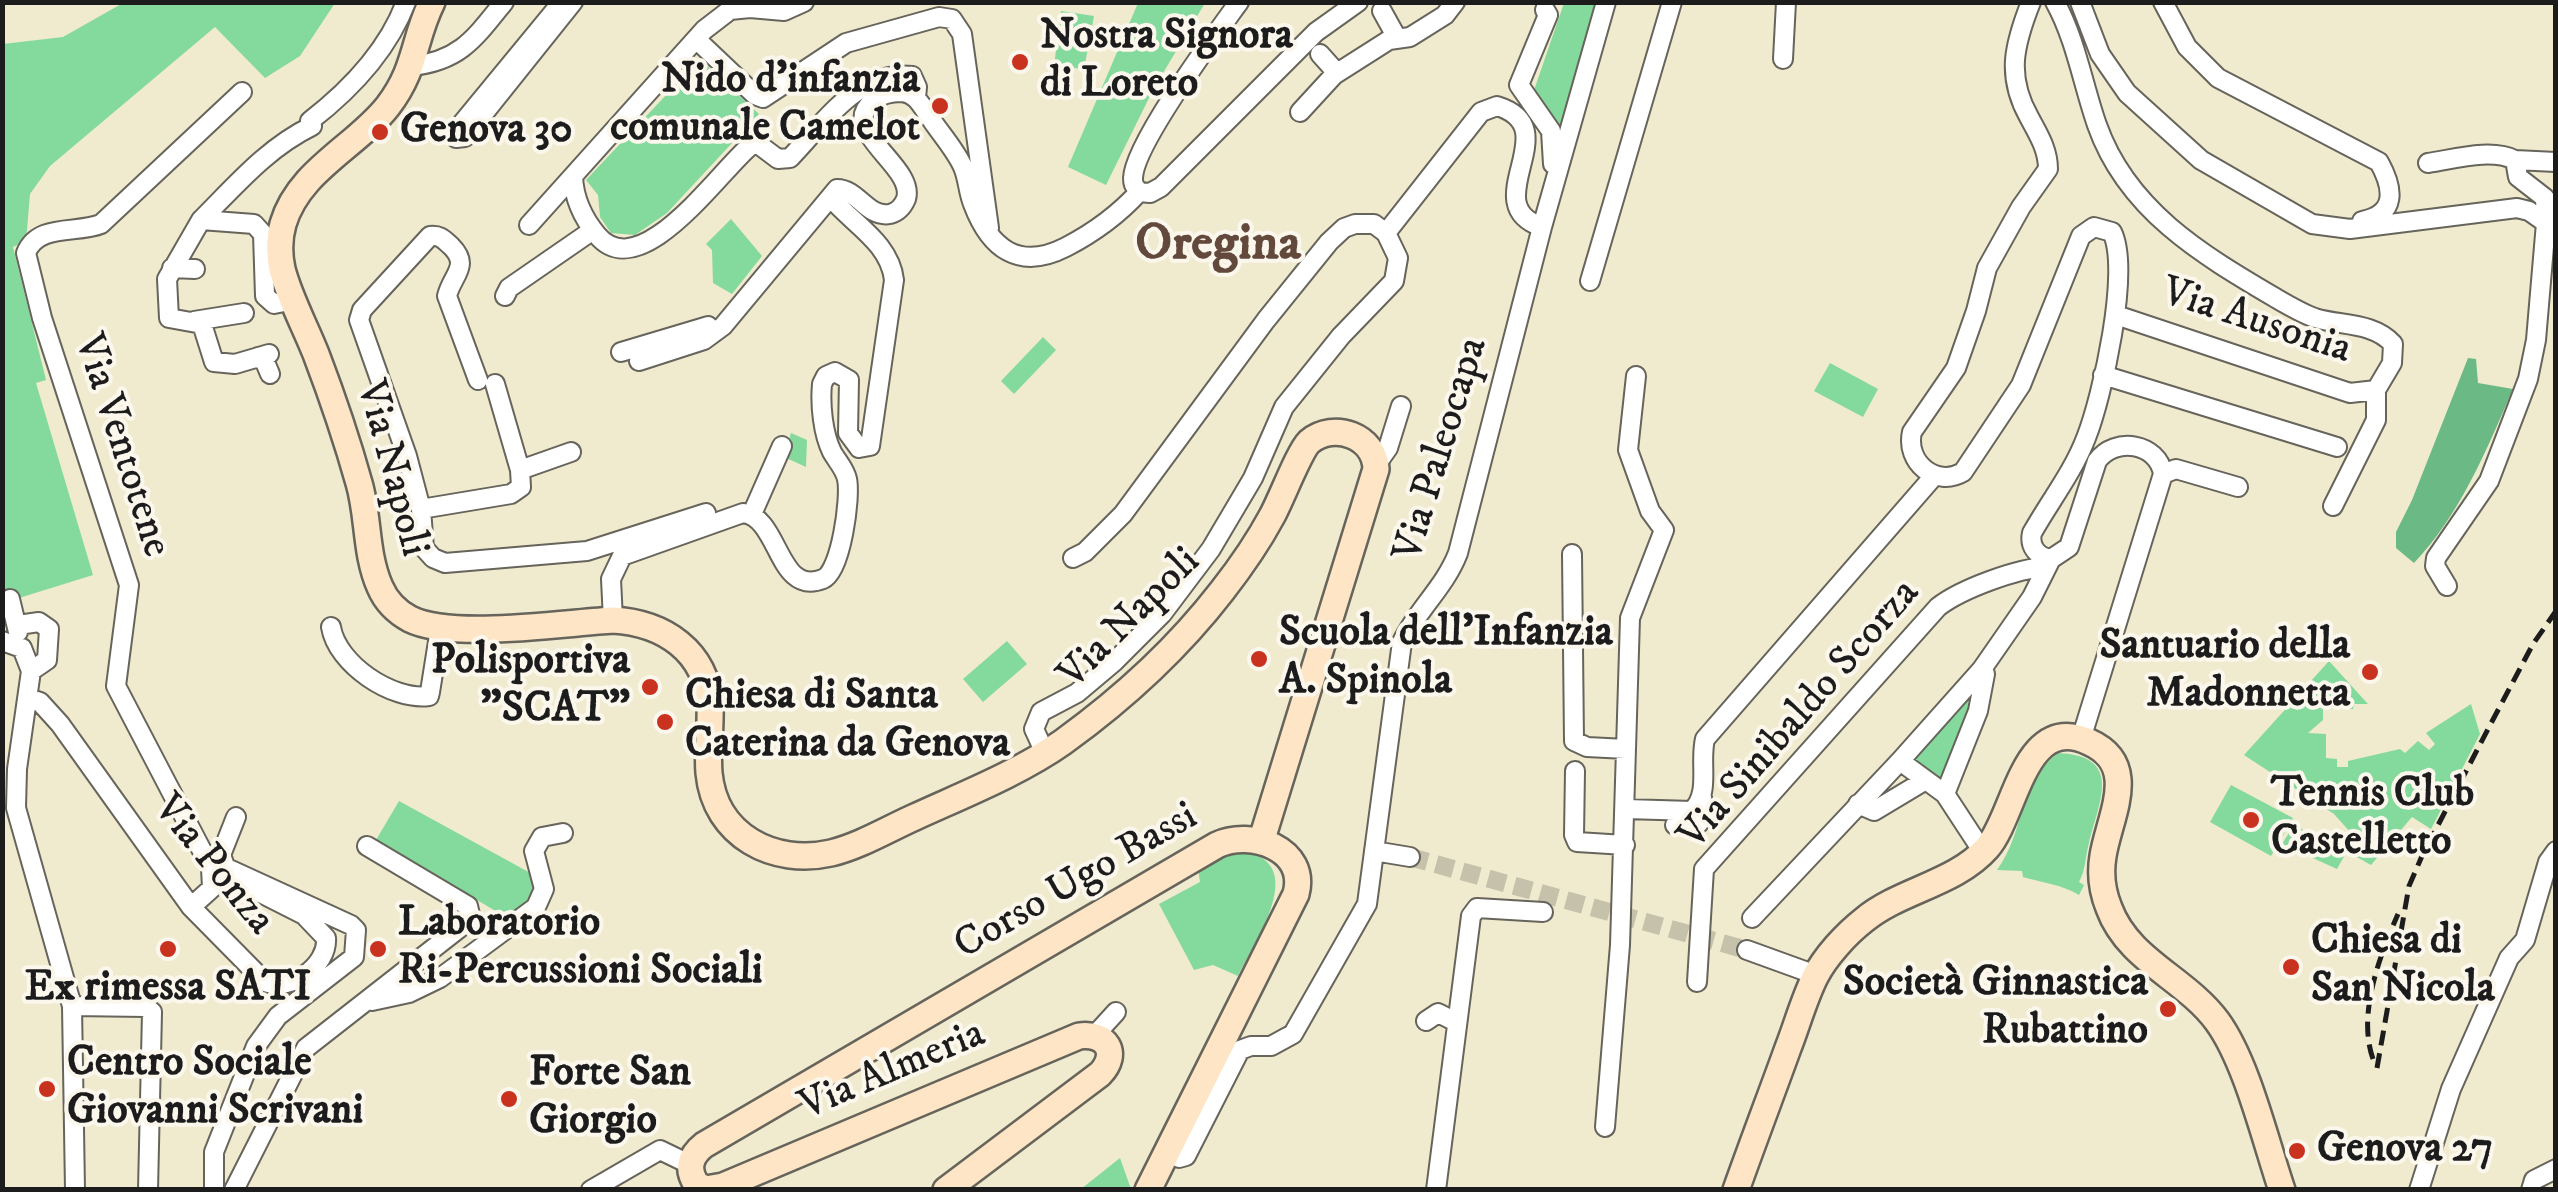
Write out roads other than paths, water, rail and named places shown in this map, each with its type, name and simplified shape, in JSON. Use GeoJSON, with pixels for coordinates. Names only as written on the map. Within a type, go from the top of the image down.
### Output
{"type":"FeatureCollection","features":[{"type":"Feature","properties":{"kind":"street"},"geometry":{"type":"LineString","coordinates":[[270,374],[264,356],[235,364],[214,362],[202,324],[170,318],[165,284],[201,220],[258,162],[311,123],[366,68],[388,38],[406,2]]}},
{"type":"Feature","properties":{"kind":"street","name":"Via Napoli"},"geometry":{"type":"LineString","coordinates":[[432,2],[412,66],[386,109],[313,176],[288,211],[281,233],[284,275],[361,488],[368,550],[381,590],[408,618],[440,629],[629,621],[663,632],[687,647],[709,696],[709,776],[714,794],[736,830],[758,848],[796,855],[836,852],[933,809],[1045,752],[1120,696],[1193,626],[1259,537],[1306,445],[1322,434],[1347,433],[1369,446],[1376,465]]}},
{"type":"Feature","properties":{"kind":"street"},"geometry":{"type":"LineString","coordinates":[[412,66],[442,60],[461,50],[504,2]]}},
{"type":"Feature","properties":{"kind":"street"},"geometry":{"type":"LineString","coordinates":[[562,2],[455,132],[456,138],[464,137],[573,2]]}},
{"type":"Feature","properties":{"kind":"street"},"geometry":{"type":"LineString","coordinates":[[528,225],[696,39],[730,10],[753,5],[784,10],[804,2]]}},
{"type":"Feature","properties":{"kind":"street"},"geometry":{"type":"LineString","coordinates":[[1139,192],[1134,181],[1136,166],[1171,99],[1239,2]]}},
{"type":"Feature","properties":{"kind":"street"},"geometry":{"type":"LineString","coordinates":[[630,356],[704,340],[723,326],[834,192],[842,189],[874,212],[890,214],[902,206],[907,192],[905,181],[869,135],[864,116],[872,102],[884,95],[901,92],[916,98],[963,167],[972,200],[990,234],[1010,254],[1046,256],[1111,218],[1139,192],[1150,193],[1161,187],[1316,32],[1358,2]]}},
{"type":"Feature","properties":{"kind":"street"},"geometry":{"type":"LineString","coordinates":[[1300,112],[1337,73],[1397,38],[1410,37],[1422,30],[1445,16],[1454,2]]}},
{"type":"Feature","properties":{"kind":"street","name":"Via Paleocapa"},"geometry":{"type":"LineString","coordinates":[[1168,1151],[1179,1158],[1186,1156],[1240,1050],[1270,1046],[1293,1034],[1367,904],[1402,642],[1449,576],[1458,553],[1542,227],[1606,2]]}},
{"type":"Feature","properties":{"kind":"street"},"geometry":{"type":"LineString","coordinates":[[1590,281],[1672,2]]}},
{"type":"Feature","properties":{"kind":"street"},"geometry":{"type":"LineString","coordinates":[[1783,59],[1786,2]]}},
{"type":"Feature","properties":{"kind":"street"},"geometry":{"type":"LineString","coordinates":[[2031,2],[2022,24],[2012,75],[2016,92],[2042,139],[2048,169],[2020,207],[1987,268],[1956,368],[1912,432],[1914,456],[1934,476],[1952,477],[1963,472],[2016,394],[2081,236],[2094,227],[2112,232],[2117,246],[2116,315],[2086,438],[2031,536],[2037,552],[2049,563]]}},
{"type":"Feature","properties":{"kind":"street","name":"Via Ausonia"},"geometry":{"type":"LineString","coordinates":[[2055,2],[2108,150],[2120,174],[2142,202],[2183,240],[2280,300],[2315,318],[2354,325],[2386,337],[2393,344],[2392,363],[2376,390],[2376,420],[2333,506]]}},
{"type":"Feature","properties":{"kind":"street"},"geometry":{"type":"LineString","coordinates":[[2080,2],[2100,54],[2127,93],[2202,160],[2312,224],[2350,229],[2517,208],[2529,210],[2546,223]]}},
{"type":"Feature","properties":{"kind":"street"},"geometry":{"type":"LineString","coordinates":[[2163,2],[2187,47],[2218,78],[2382,165],[2389,194],[2387,210],[2350,229]]}},
{"type":"Feature","properties":{"kind":"street"},"geometry":{"type":"LineString","coordinates":[[1382,10],[1397,38]]}},
{"type":"Feature","properties":{"kind":"street","name":"Via Paleocapa"},"geometry":{"type":"LineString","coordinates":[[1546,10],[1548,15],[1516,90],[1551,131],[1555,180]]}},
{"type":"Feature","properties":{"kind":"street"},"geometry":{"type":"LineString","coordinates":[[696,39],[763,98],[846,43],[939,18],[952,19],[962,34],[990,234]]}},
{"type":"Feature","properties":{"kind":"street"},"geometry":{"type":"LineString","coordinates":[[1412,51],[1422,30]]}},
{"type":"Feature","properties":{"kind":"street"},"geometry":{"type":"LineString","coordinates":[[1320,54],[1337,73]]}},
{"type":"Feature","properties":{"kind":"street"},"geometry":{"type":"LineString","coordinates":[[573,177],[576,198],[602,240],[617,248],[642,247],[674,223],[750,146],[758,144],[778,159],[790,158],[860,88],[878,80],[912,76],[916,98]]}},
{"type":"Feature","properties":{"kind":"street","name":"Via Ventotene"},"geometry":{"type":"LineString","coordinates":[[190,907],[212,888],[211,868],[116,686],[129,584],[42,318],[26,253],[30,244],[48,233],[101,224],[242,92]]}},
{"type":"Feature","properties":{"kind":"street"},"geometry":{"type":"LineString","coordinates":[[1386,233],[1480,112],[1497,106],[1515,115],[1525,134],[1515,199],[1518,214],[1542,227]]}},
{"type":"Feature","properties":{"kind":"street"},"geometry":{"type":"LineString","coordinates":[[2428,163],[2481,155],[2556,162]]}},
{"type":"Feature","properties":{"kind":"street"},"geometry":{"type":"LineString","coordinates":[[2447,586],[2436,558],[2488,481],[2528,379],[2536,340],[2546,200],[2518,176],[2515,160]]}},
{"type":"Feature","properties":{"kind":"street"},"geometry":{"type":"LineString","coordinates":[[421,509],[514,493],[522,484],[486,382],[447,296],[461,269],[460,258],[442,238],[430,236],[362,310],[359,320],[407,456],[421,509],[424,548],[433,558],[445,563],[587,551],[730,504],[762,521],[794,576],[814,581],[833,572],[840,552],[848,484],[828,442],[822,384],[832,373],[846,377],[850,386],[848,436],[859,448],[870,446],[894,275],[875,241],[832,198]]}},
{"type":"Feature","properties":{"kind":"street"},"geometry":{"type":"LineString","coordinates":[[201,220],[260,227],[265,296],[274,304],[294,300]]}},
{"type":"Feature","properties":{"kind":"street"},"geometry":{"type":"LineString","coordinates":[[1045,752],[1034,729],[1037,717],[1077,693],[1162,614],[1211,549],[1253,478],[1284,407],[1341,336],[1394,281],[1398,258],[1386,233],[1374,224],[1355,224],[1329,242],[1266,320],[1123,514],[1085,552],[1073,558]]}},
{"type":"Feature","properties":{"kind":"street"},"geometry":{"type":"LineString","coordinates":[[505,296],[509,288],[593,230]]}},
{"type":"Feature","properties":{"kind":"street"},"geometry":{"type":"LineString","coordinates":[[172,268],[195,269]]}},
{"type":"Feature","properties":{"kind":"street"},"geometry":{"type":"LineString","coordinates":[[194,321],[244,313]]}},
{"type":"Feature","properties":{"kind":"street","name":"Via Ausonia"},"geometry":{"type":"LineString","coordinates":[[2116,315],[2350,393],[2376,390]]}},
{"type":"Feature","properties":{"kind":"street"},"geometry":{"type":"LineString","coordinates":[[2103,374],[2337,448]]}},
{"type":"Feature","properties":{"kind":"street"},"geometry":{"type":"LineString","coordinates":[[1605,1127],[1616,1021],[1625,846],[1630,618],[1661,526],[1628,450],[1636,376]]}},
{"type":"Feature","properties":{"kind":"street"},"geometry":{"type":"LineString","coordinates":[[1262,839],[1376,465],[1388,448],[1401,406]]}},
{"type":"Feature","properties":{"kind":"street"},"geometry":{"type":"LineString","coordinates":[[613,620],[611,579],[622,556],[746,514],[782,446]]}},
{"type":"Feature","properties":{"kind":"street"},"geometry":{"type":"LineString","coordinates":[[1752,918],[1982,669],[2032,596],[2049,563],[2069,547],[2101,454],[2122,446],[2147,450],[2160,466],[2238,487]]}},
{"type":"Feature","properties":{"kind":"street"},"geometry":{"type":"LineString","coordinates":[[520,470],[571,452]]}},
{"type":"Feature","properties":{"kind":"street"},"geometry":{"type":"LineString","coordinates":[[2081,739],[2160,466]]}},
{"type":"Feature","properties":{"kind":"street"},"geometry":{"type":"LineString","coordinates":[[1675,825],[1699,823],[1702,816],[1705,740],[1934,476]]}},
{"type":"Feature","properties":{"kind":"street"},"geometry":{"type":"LineString","coordinates":[[1572,554],[1574,742],[1587,747],[1626,748]]}},
{"type":"Feature","properties":{"kind":"street","name":"Via Sinibaldo Scorza"},"geometry":{"type":"LineString","coordinates":[[1697,982],[1704,870],[1938,607],[1973,586],[2049,563]]}},
{"type":"Feature","properties":{"kind":"street"},"geometry":{"type":"LineString","coordinates":[[10,599],[13,637],[25,652],[31,671],[17,769],[16,808],[72,1006],[75,1190]]}},
{"type":"Feature","properties":{"kind":"street"},"geometry":{"type":"LineString","coordinates":[[13,637],[39,622],[49,629],[47,660],[31,671]]}},
{"type":"Feature","properties":{"kind":"street"},"geometry":{"type":"LineString","coordinates":[[332,627],[334,640],[366,674],[413,697],[428,696],[430,692],[440,629]]}},
{"type":"Feature","properties":{"kind":"street"},"geometry":{"type":"LineString","coordinates":[[1945,794],[1978,711],[1985,674],[1982,669]]}},
{"type":"Feature","properties":{"kind":"street","name":"Via Ponza"},"geometry":{"type":"LineString","coordinates":[[28,698],[40,702],[60,724],[190,907],[268,984],[280,986],[294,981],[324,955],[326,938],[312,920],[228,872],[234,870],[356,930],[357,943],[350,960],[278,1016],[256,1046],[214,1152],[214,1190]]}},
{"type":"Feature","properties":{"kind":"street"},"geometry":{"type":"LineString","coordinates":[[1736,1190],[1816,975],[1867,917],[1966,865],[1983,852],[1999,830],[2023,770],[2036,751],[2054,740],[2081,739],[2099,748],[2119,780],[2101,874],[2113,917],[2130,944],[2196,999],[2220,1025],[2247,1088],[2282,1190]]}},
{"type":"Feature","properties":{"kind":"street"},"geometry":{"type":"LineString","coordinates":[[1900,761],[1945,794],[1983,852]]}},
{"type":"Feature","properties":{"kind":"street"},"geometry":{"type":"LineString","coordinates":[[1575,771],[1575,838],[1578,842],[1625,846]]}},
{"type":"Feature","properties":{"kind":"street"},"geometry":{"type":"LineString","coordinates":[[1858,804],[1874,812],[1924,781]]}},
{"type":"Feature","properties":{"kind":"street"},"geometry":{"type":"LineString","coordinates":[[1626,809],[1692,811],[1702,796]]}},
{"type":"Feature","properties":{"kind":"street"},"geometry":{"type":"LineString","coordinates":[[229,876],[221,855],[236,818]]}},
{"type":"Feature","properties":{"kind":"street"},"geometry":{"type":"LineString","coordinates":[[367,1002],[400,996],[440,978],[536,908],[544,889],[535,848],[542,836],[563,833]]}},
{"type":"Feature","properties":{"kind":"street","name":"Corso Ugo Bassi"},"geometry":{"type":"LineString","coordinates":[[690,1165],[704,1146],[1217,845],[1236,838],[1262,839],[1280,850],[1292,865],[1298,880],[1296,894],[1148,1190]]}},
{"type":"Feature","properties":{"kind":"street"},"geometry":{"type":"LineString","coordinates":[[234,1190],[306,1048],[471,920],[468,906],[436,896],[366,846]]}},
{"type":"Feature","properties":{"kind":"street"},"geometry":{"type":"LineString","coordinates":[[1374,851],[1410,857]]}},
{"type":"Feature","properties":{"kind":"street"},"geometry":{"type":"LineString","coordinates":[[2419,1190],[2451,1090],[2509,958],[2525,940],[2548,862],[2556,852]]}},
{"type":"Feature","properties":{"kind":"street"},"geometry":{"type":"LineString","coordinates":[[1436,1190],[1471,916],[1477,908],[1543,912]]}},
{"type":"Feature","properties":{"kind":"street"},"geometry":{"type":"LineString","coordinates":[[1748,950],[1816,975]]}},
{"type":"Feature","properties":{"kind":"street"},"geometry":{"type":"LineString","coordinates":[[72,1006],[151,1010],[148,1190]]}},
{"type":"Feature","properties":{"kind":"street"},"geometry":{"type":"LineString","coordinates":[[946,1190],[1106,1069],[1110,1048],[1095,1035],[1116,1012]]}},
{"type":"Feature","properties":{"kind":"street"},"geometry":{"type":"LineString","coordinates":[[1426,1021],[1438,1013],[1456,1022]]}},
{"type":"Feature","properties":{"kind":"street","name":"Via Almeria"},"geometry":{"type":"LineString","coordinates":[[690,1165],[696,1185],[723,1186],[1079,1036],[1095,1035]]}},
{"type":"Feature","properties":{"kind":"street"},"geometry":{"type":"LineString","coordinates":[[590,1190],[660,1150],[690,1165]]}},
{"type":"Feature","properties":{"kind":"street"},"geometry":{"type":"LineString","coordinates":[[2531,1190],[2534,1180],[2556,1169]]}},
{"type":"Feature","properties":{"kind":"tunnel"},"geometry":{"type":"LineString","coordinates":[[1410,857],[1747,950]]}},
{"type":"Feature","properties":{"kind":"railway"},"geometry":{"type":"LineString","coordinates":[[2377,1068],[2409,886],[2533,644],[2556,611]]}},
{"type":"Feature","properties":{"kind":"railway"},"geometry":{"type":"LineString","coordinates":[[2373,1059],[2369,1004],[2378,966],[2398,914]]}},
{"type":"Feature","properties":{"kind":"place","name":"Nostra Signora di Loreto"},"geometry":{"type":"Point","coordinates":[1020,62]}},
{"type":"Feature","properties":{"kind":"place","name":"Nido d'infanzia comunale Camelot"},"geometry":{"type":"Point","coordinates":[940,106]}},
{"type":"Feature","properties":{"kind":"place","name":"Genova 30"},"geometry":{"type":"Point","coordinates":[380,132]}},
{"type":"Feature","properties":{"kind":"place","name":"Scuola dell'Infanzia A. Spinola"},"geometry":{"type":"Point","coordinates":[1259,659]}},
{"type":"Feature","properties":{"kind":"place","name":"Santuario della Madonnetta"},"geometry":{"type":"Point","coordinates":[2370,672]}},
{"type":"Feature","properties":{"kind":"place","name":"Polisportiva \"SCAT\""},"geometry":{"type":"Point","coordinates":[650,687]}},
{"type":"Feature","properties":{"kind":"place","name":"Chiesa di Santa Caterina da Genova"},"geometry":{"type":"Point","coordinates":[665,722]}},
{"type":"Feature","properties":{"kind":"place","name":"Tennis Club Castelletto"},"geometry":{"type":"Point","coordinates":[2251,820]}},
{"type":"Feature","properties":{"kind":"place","name":"Ex rimessa SATI"},"geometry":{"type":"Point","coordinates":[168,949]}},
{"type":"Feature","properties":{"kind":"place","name":"Laboratorio Ri-Percussioni Sociali"},"geometry":{"type":"Point","coordinates":[378,949]}},
{"type":"Feature","properties":{"kind":"place","name":"Chiesa di San Nicola"},"geometry":{"type":"Point","coordinates":[2291,967]}},
{"type":"Feature","properties":{"kind":"place","name":"Società Ginnastica Rubattino"},"geometry":{"type":"Point","coordinates":[2168,1009]}},
{"type":"Feature","properties":{"kind":"place","name":"Centro Sociale Giovanni Scrivani"},"geometry":{"type":"Point","coordinates":[47,1089]}},
{"type":"Feature","properties":{"kind":"place","name":"Forte San Giorgio"},"geometry":{"type":"Point","coordinates":[509,1099]}},
{"type":"Feature","properties":{"kind":"place","name":"Genova 27"},"geometry":{"type":"Point","coordinates":[2297,1151]}},
{"type":"Feature","properties":{"kind":"district","name":"Oregina"},"geometry":{"type":"Point","coordinates":[1218,247]}}]}
